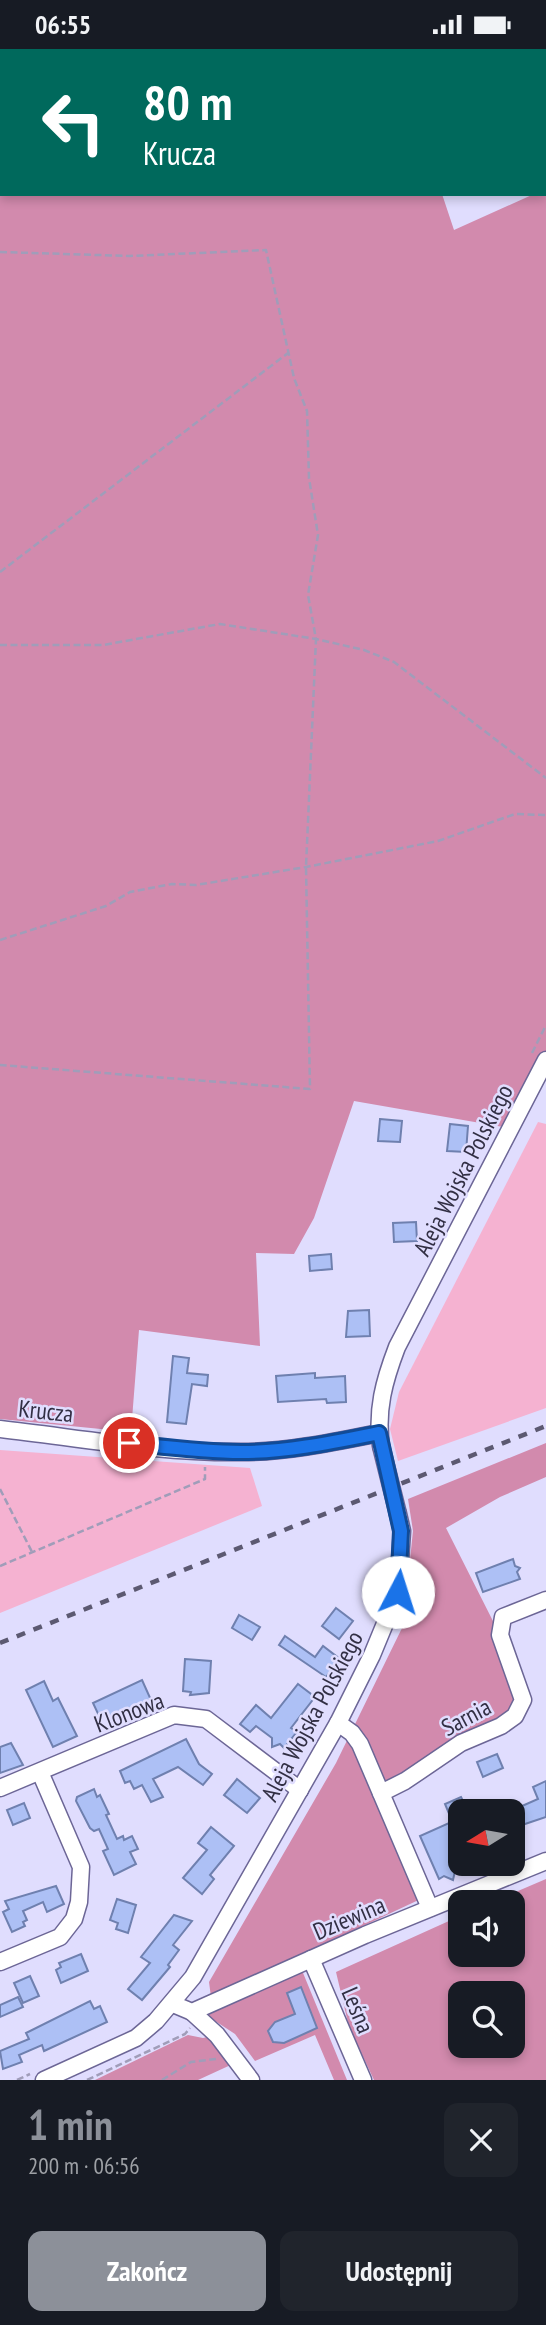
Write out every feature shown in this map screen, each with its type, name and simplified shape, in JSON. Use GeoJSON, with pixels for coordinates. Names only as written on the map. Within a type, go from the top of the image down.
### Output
{"type":"FeatureCollection","features":[{"type":"Feature","properties":{"kind":"street","name":"Aleja Wojska Polskiego"},"geometry":{"type":"LineString","coordinates":[[41,2075],[136,2038],[173,2004],[193,1977],[300,1790],[372,1655],[398,1592],[401,1541],[398,1514],[380,1440],[379,1405],[385,1378],[397,1347],[546,1060]]}},
{"type":"Feature","properties":{"kind":"street","name":"Krucza"},"geometry":{"type":"LineString","coordinates":[[0,1429],[206,1451],[244,1452],[380,1440]]}},
{"type":"Feature","properties":{"kind":"street","name":"Sarnia"},"geometry":{"type":"LineString","coordinates":[[381,1793],[405,1781],[461,1743],[501,1726],[515,1716],[523,1700],[500,1635],[503,1617],[546,1600]]}},
{"type":"Feature","properties":{"kind":"street","name":"Klonowa"},"geometry":{"type":"LineString","coordinates":[[0,1788],[174,1715],[206,1719],[300,1790]]}},
{"type":"Feature","properties":{"kind":"street"},"geometry":{"type":"LineString","coordinates":[[338,1723],[355,1736],[430,1908]]}},
{"type":"Feature","properties":{"kind":"street"},"geometry":{"type":"LineString","coordinates":[[0,1962],[60,1937],[74,1919],[79,1902],[81,1867],[40,1772]]}},
{"type":"Feature","properties":{"kind":"street","name":"Dziewina"},"geometry":{"type":"LineString","coordinates":[[192,2020],[311,1959],[546,1861]]}},
{"type":"Feature","properties":{"kind":"street","name":"Leśna"},"geometry":{"type":"LineString","coordinates":[[311,1959],[363,2080]]}},
{"type":"Feature","properties":{"kind":"street"},"geometry":{"type":"LineString","coordinates":[[173,2004],[192,2020],[217,2035],[251,2080]]}},
{"type":"Feature","properties":{"kind":"path"},"geometry":{"type":"LineString","coordinates":[[0,252],[130,256],[266,250],[294,378],[307,411],[309,478],[318,535],[308,594],[316,639],[306,867],[310,1089],[0,1065]]}},
{"type":"Feature","properties":{"kind":"path"},"geometry":{"type":"LineString","coordinates":[[0,572],[288,353]]}},
{"type":"Feature","properties":{"kind":"path"},"geometry":{"type":"LineString","coordinates":[[0,645],[103,645],[220,624],[316,639],[364,650],[394,662],[546,778]]}},
{"type":"Feature","properties":{"kind":"path"},"geometry":{"type":"LineString","coordinates":[[0,940],[106,906],[131,892],[172,884],[197,885],[306,867],[438,841],[515,814],[546,815]]}},
{"type":"Feature","properties":{"kind":"path"},"geometry":{"type":"LineString","coordinates":[[0,1566],[205,1479],[206,1451]]}},
{"type":"Feature","properties":{"kind":"path"},"geometry":{"type":"LineString","coordinates":[[0,1489],[32,1552]]}},
{"type":"Feature","properties":{"kind":"path"},"geometry":{"type":"LineString","coordinates":[[88,2080],[185,2034],[192,2020]]}},
{"type":"Feature","properties":{"kind":"path"},"geometry":{"type":"LineString","coordinates":[[162,2080],[191,2062],[233,2056]]}},
{"type":"Feature","properties":{"kind":"path"},"geometry":{"type":"LineString","coordinates":[[18,2080],[41,2075]]}},
{"type":"Feature","properties":{"kind":"shaded area"},"geometry":{"type":"Polygon","coordinates":[[[0,196],[443,196],[454,230],[530,196],[546,196],[546,1052],[509,1128],[354,1101],[314,1218],[294,1254],[256,1253],[260,1346],[139,1330],[131,1432],[0,1419],[0,196]]]}},
{"type":"Feature","properties":{"kind":"shaded area"},"geometry":{"type":"Polygon","coordinates":[[[538,1122],[546,1124],[546,1408],[398,1461],[390,1429],[399,1392],[538,1122]]]}},
{"type":"Feature","properties":{"kind":"shaded area"},"geometry":{"type":"Polygon","coordinates":[[[546,1443],[546,1477],[500,1497],[446,1528],[500,1635],[523,1700],[515,1716],[381,1793],[425,1897],[211,1997],[209,1982],[336,1763],[403,1626],[413,1531],[408,1499],[546,1443]]]}},
{"type":"Feature","properties":{"kind":"shaded area"},"geometry":{"type":"Polygon","coordinates":[[[0,1450],[250,1468],[262,1506],[0,1613],[0,1450]]]}},
{"type":"Feature","properties":{"kind":"shaded area"},"geometry":{"type":"Polygon","coordinates":[[[546,1879],[546,2080],[374,2080],[349,2027],[336,1972],[448,1921],[448,1967],[525,1967],[525,1890],[520,1890],[546,1879]]]}},
{"type":"Feature","properties":{"kind":"shaded area"},"geometry":{"type":"Polygon","coordinates":[[[301,1968],[347,2080],[334,2080],[315,2035],[255,2061],[235,2034],[206,2015],[215,2007],[301,1968]]]}},
{"type":"Feature","properties":{"kind":"shaded area"},"geometry":{"type":"Polygon","coordinates":[[[188,2035],[203,2038],[215,2035],[235,2063],[198,2080],[95,2080],[188,2035]]]}},
{"type":"Feature","properties":{"kind":"building"},"geometry":{"type":"Polygon","coordinates":[[[380,1119],[402,1121],[400,1142],[378,1141],[380,1119]]]}},
{"type":"Feature","properties":{"kind":"building"},"geometry":{"type":"Polygon","coordinates":[[[450,1124],[468,1126],[466,1152],[447,1151],[450,1124]]]}},
{"type":"Feature","properties":{"kind":"building"},"geometry":{"type":"Polygon","coordinates":[[[416,1222],[417,1241],[394,1242],[393,1223],[416,1222]]]}},
{"type":"Feature","properties":{"kind":"building"},"geometry":{"type":"Polygon","coordinates":[[[331,1254],[332,1269],[310,1271],[309,1256],[331,1254]]]}},
{"type":"Feature","properties":{"kind":"building"},"geometry":{"type":"Polygon","coordinates":[[[369,1310],[370,1336],[346,1337],[348,1311],[369,1310]]]}},
{"type":"Feature","properties":{"kind":"building"},"geometry":{"type":"Polygon","coordinates":[[[173,1356],[189,1358],[187,1373],[208,1375],[207,1386],[192,1384],[186,1424],[167,1422],[173,1356]]]}},
{"type":"Feature","properties":{"kind":"building"},"geometry":{"type":"Polygon","coordinates":[[[315,1373],[315,1378],[345,1376],[346,1402],[327,1403],[326,1399],[278,1402],[276,1376],[315,1373]]]}},
{"type":"Feature","properties":{"kind":"building"},"geometry":{"type":"Polygon","coordinates":[[[513,1559],[515,1566],[520,1568],[517,1572],[520,1579],[483,1592],[476,1573],[513,1559]]]}},
{"type":"Feature","properties":{"kind":"building"},"geometry":{"type":"Polygon","coordinates":[[[336,1608],[353,1621],[339,1639],[322,1626],[336,1608]]]}},
{"type":"Feature","properties":{"kind":"building"},"geometry":{"type":"Polygon","coordinates":[[[239,1615],[260,1627],[252,1640],[232,1628],[239,1615]]]}},
{"type":"Feature","properties":{"kind":"building"},"geometry":{"type":"Polygon","coordinates":[[[285,1636],[315,1657],[323,1646],[340,1659],[326,1677],[279,1645],[285,1636]]]}},
{"type":"Feature","properties":{"kind":"building"},"geometry":{"type":"Polygon","coordinates":[[[185,1659],[211,1661],[209,1693],[190,1695],[191,1692],[183,1691],[185,1659]]]}},
{"type":"Feature","properties":{"kind":"building"},"geometry":{"type":"Polygon","coordinates":[[[142,1680],[151,1700],[110,1718],[108,1714],[100,1718],[93,1703],[142,1680]]]}},
{"type":"Feature","properties":{"kind":"building"},"geometry":{"type":"Polygon","coordinates":[[[44,1681],[53,1701],[58,1698],[77,1736],[53,1747],[26,1690],[44,1681]]]}},
{"type":"Feature","properties":{"kind":"building"},"geometry":{"type":"Polygon","coordinates":[[[298,1684],[315,1697],[291,1728],[297,1732],[284,1748],[280,1744],[272,1747],[272,1738],[256,1726],[250,1732],[240,1724],[256,1705],[271,1718],[298,1684]]]}},
{"type":"Feature","properties":{"kind":"building"},"geometry":{"type":"Polygon","coordinates":[[[186,1739],[199,1764],[212,1774],[203,1785],[178,1767],[153,1779],[163,1797],[151,1802],[142,1785],[134,1789],[130,1781],[125,1783],[120,1771],[186,1739]]]}},
{"type":"Feature","properties":{"kind":"building"},"geometry":{"type":"Polygon","coordinates":[[[11,1743],[23,1765],[0,1773],[0,1747],[11,1743]]]}},
{"type":"Feature","properties":{"kind":"building"},"geometry":{"type":"Polygon","coordinates":[[[497,1754],[503,1768],[483,1777],[477,1762],[497,1754]]]}},
{"type":"Feature","properties":{"kind":"building"},"geometry":{"type":"Polygon","coordinates":[[[237,1779],[260,1798],[247,1813],[224,1795],[237,1779]]]}},
{"type":"Feature","properties":{"kind":"building"},"geometry":{"type":"Polygon","coordinates":[[[546,1781],[546,1817],[525,1824],[525,1805],[538,1799],[533,1787],[546,1781]]]}},
{"type":"Feature","properties":{"kind":"building"},"geometry":{"type":"Polygon","coordinates":[[[94,1789],[109,1814],[106,1815],[117,1839],[123,1836],[124,1840],[132,1836],[138,1849],[130,1852],[136,1864],[114,1875],[103,1851],[108,1849],[99,1829],[94,1831],[90,1828],[76,1801],[77,1797],[94,1789]]]}},
{"type":"Feature","properties":{"kind":"building"},"geometry":{"type":"Polygon","coordinates":[[[24,1803],[30,1818],[13,1825],[7,1810],[24,1803]]]}},
{"type":"Feature","properties":{"kind":"building"},"geometry":{"type":"Polygon","coordinates":[[[448,1823],[448,1876],[454,1876],[453,1880],[444,1876],[439,1879],[420,1836],[448,1823]]]}},
{"type":"Feature","properties":{"kind":"building"},"geometry":{"type":"Polygon","coordinates":[[[211,1827],[234,1846],[210,1875],[214,1879],[202,1894],[183,1878],[207,1850],[198,1843],[211,1827]]]}},
{"type":"Feature","properties":{"kind":"building"},"geometry":{"type":"Polygon","coordinates":[[[56,1886],[64,1904],[47,1912],[43,1902],[23,1911],[27,1920],[23,1922],[25,1926],[12,1932],[3,1912],[9,1909],[5,1901],[56,1886]]]}},
{"type":"Feature","properties":{"kind":"building"},"geometry":{"type":"Polygon","coordinates":[[[117,1899],[136,1905],[128,1933],[116,1929],[118,1923],[110,1920],[117,1899]]]}},
{"type":"Feature","properties":{"kind":"building"},"geometry":{"type":"Polygon","coordinates":[[[174,1915],[192,1921],[173,1945],[179,1950],[168,1965],[170,1967],[142,2000],[128,1989],[150,1963],[141,1957],[174,1915]]]}},
{"type":"Feature","properties":{"kind":"building"},"geometry":{"type":"Polygon","coordinates":[[[81,1954],[88,1971],[61,1983],[56,1970],[61,1967],[59,1963],[81,1954]]]}},
{"type":"Feature","properties":{"kind":"building"},"geometry":{"type":"Polygon","coordinates":[[[30,1976],[39,1996],[23,2003],[14,1983],[30,1976]]]}},
{"type":"Feature","properties":{"kind":"building"},"geometry":{"type":"Polygon","coordinates":[[[301,1987],[317,2028],[284,2043],[273,2042],[268,2031],[275,2022],[295,2014],[287,1993],[301,1987]]]}},
{"type":"Feature","properties":{"kind":"building"},"geometry":{"type":"Polygon","coordinates":[[[18,1997],[23,2007],[0,2017],[0,2005],[18,1997]]]}},
{"type":"Feature","properties":{"kind":"building"},"geometry":{"type":"Polygon","coordinates":[[[90,2001],[94,2009],[100,2006],[107,2022],[44,2051],[42,2045],[19,2055],[22,2062],[3,2069],[0,2051],[29,2039],[26,2033],[90,2001]]]}},
{"type":"Feature","properties":{"kind":"railway"},"geometry":{"type":"LineString","coordinates":[[0,1643],[546,1426]]}},
{"type":"Feature","properties":{"kind":"route"},"geometry":{"type":"LineString","coordinates":[[129,1443],[244,1452],[304,1447],[379,1433],[401,1531],[398,1592]]}}]}
